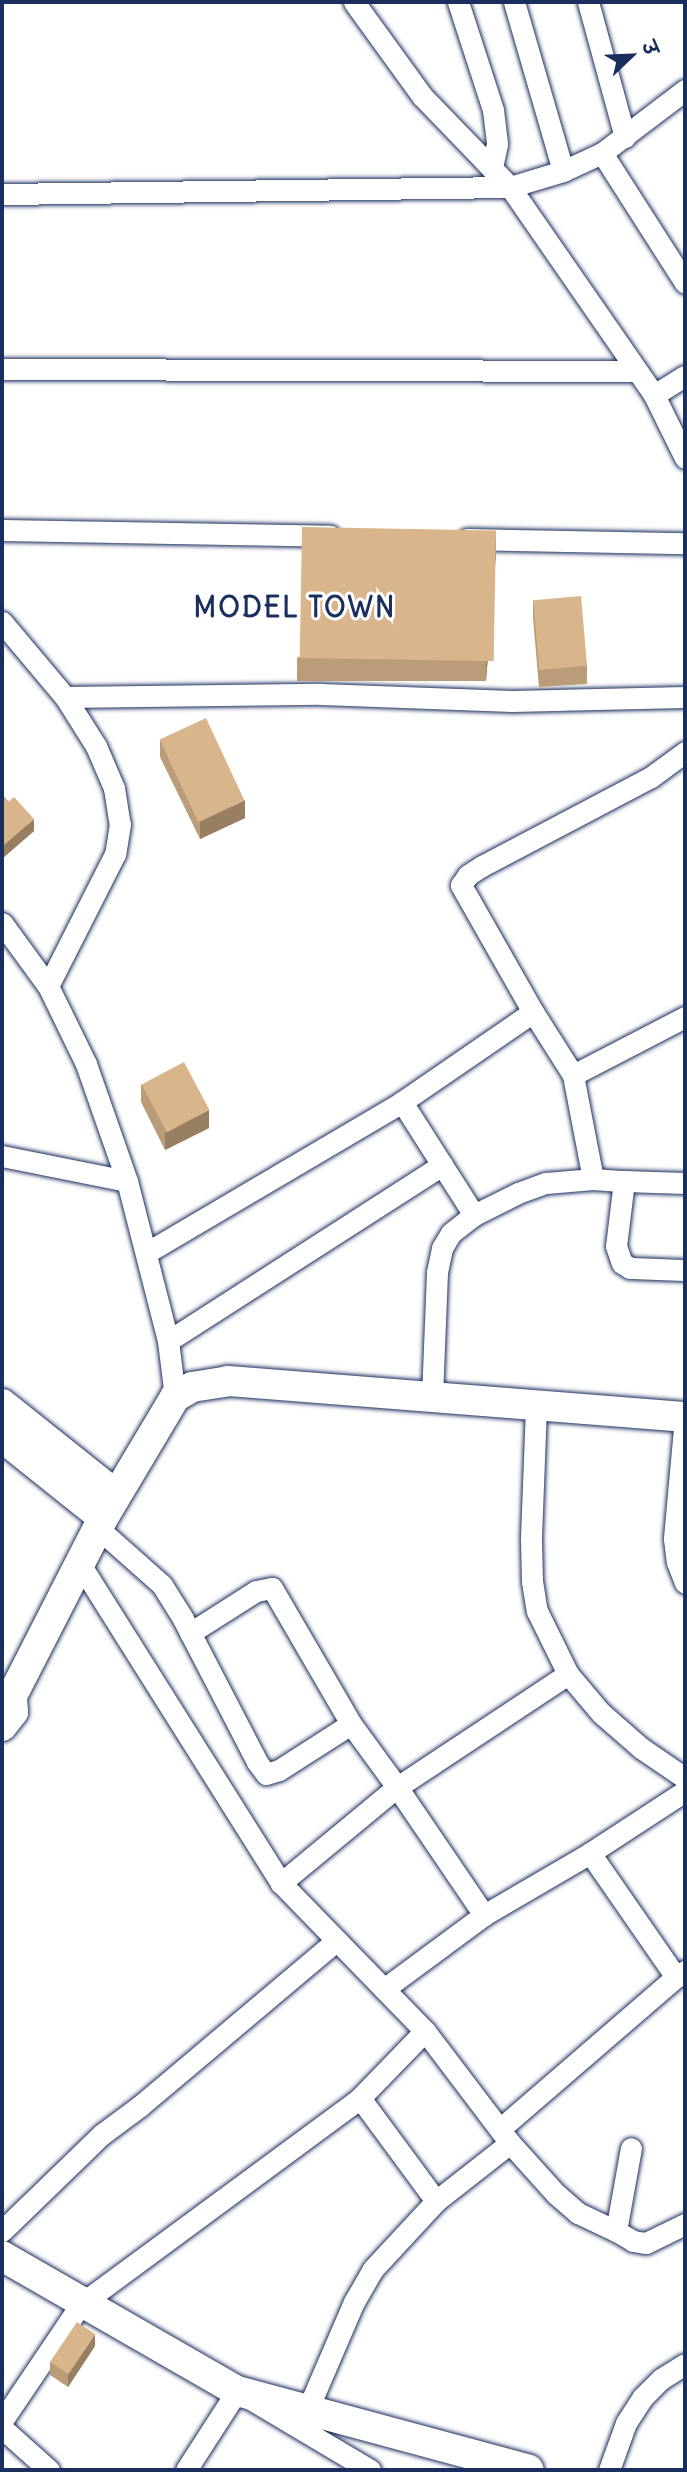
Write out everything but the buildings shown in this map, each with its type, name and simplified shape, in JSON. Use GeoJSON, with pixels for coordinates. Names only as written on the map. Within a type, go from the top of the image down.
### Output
{"type":"FeatureCollection","features":[{"type":"Feature","properties":{"kind":"main road"},"geometry":{"type":"LineString","coordinates":[[2,1726],[13,1712],[7,1698],[106,1514],[175,1397],[192,1387],[228,1381],[685,1417]]}},
{"type":"Feature","properties":{"kind":"main road"},"geometry":{"type":"LineString","coordinates":[[2,1404],[106,1514]]}},
{"type":"Feature","properties":{"kind":"main road"},"geometry":{"type":"LineString","coordinates":[[2,1437],[106,1514]]}},
{"type":"Feature","properties":{"kind":"main road"},"geometry":{"type":"LineString","coordinates":[[2,2256],[81,2304],[237,2391],[529,2470]]}},
{"type":"Feature","properties":{"kind":"street"},"geometry":{"type":"LineString","coordinates":[[354,2],[390,56],[422,96],[510,187],[654,395],[685,458]]}},
{"type":"Feature","properties":{"kind":"street"},"geometry":{"type":"LineString","coordinates":[[458,2],[493,110],[497,144],[492,168]]}},
{"type":"Feature","properties":{"kind":"street"},"geometry":{"type":"LineString","coordinates":[[514,2],[562,171]]}},
{"type":"Feature","properties":{"kind":"street"},"geometry":{"type":"LineString","coordinates":[[587,2],[625,137]]}},
{"type":"Feature","properties":{"kind":"street"},"geometry":{"type":"LineString","coordinates":[[2,194],[510,187],[562,171],[602,153],[685,90]]}},
{"type":"Feature","properties":{"kind":"street"},"geometry":{"type":"LineString","coordinates":[[602,153],[685,283]]}},
{"type":"Feature","properties":{"kind":"street"},"geometry":{"type":"LineString","coordinates":[[2,369],[637,371]]}},
{"type":"Feature","properties":{"kind":"street"},"geometry":{"type":"LineString","coordinates":[[654,395],[685,376]]}},
{"type":"Feature","properties":{"kind":"street"},"geometry":{"type":"LineString","coordinates":[[2,530],[351,537]]}},
{"type":"Feature","properties":{"kind":"street"},"geometry":{"type":"LineString","coordinates":[[448,538],[685,543]]}},
{"type":"Feature","properties":{"kind":"street"},"geometry":{"type":"LineString","coordinates":[[2,622],[65,697],[96,746],[114,788],[120,824],[115,854],[48,986]]}},
{"type":"Feature","properties":{"kind":"street"},"geometry":{"type":"LineString","coordinates":[[65,697],[321,694],[512,701],[685,697]]}},
{"type":"Feature","properties":{"kind":"street"},"geometry":{"type":"LineString","coordinates":[[593,1179],[573,1075],[533,1013],[461,885],[468,875],[482,866],[651,776],[685,752]]}},
{"type":"Feature","properties":{"kind":"street"},"geometry":{"type":"LineString","coordinates":[[2,923],[48,986],[86,1064],[127,1181],[168,1341],[175,1397]]}},
{"type":"Feature","properties":{"kind":"street"},"geometry":{"type":"LineString","coordinates":[[146,1254],[402,1102],[533,1013]]}},
{"type":"Feature","properties":{"kind":"street"},"geometry":{"type":"LineString","coordinates":[[573,1075],[685,1017]]}},
{"type":"Feature","properties":{"kind":"street"},"geometry":{"type":"LineString","coordinates":[[402,1102],[474,1215]]}},
{"type":"Feature","properties":{"kind":"street"},"geometry":{"type":"LineString","coordinates":[[2,1156],[127,1181]]}},
{"type":"Feature","properties":{"kind":"street"},"geometry":{"type":"LineString","coordinates":[[168,1341],[442,1165]]}},
{"type":"Feature","properties":{"kind":"street"},"geometry":{"type":"LineString","coordinates":[[432,1397],[438,1272],[442,1248],[452,1233],[474,1215],[545,1183],[593,1179],[685,1183]]}},
{"type":"Feature","properties":{"kind":"street"},"geometry":{"type":"LineString","coordinates":[[624,1181],[616,1246],[622,1263],[630,1268],[685,1270]]}},
{"type":"Feature","properties":{"kind":"street"},"geometry":{"type":"LineString","coordinates":[[536,1407],[532,1581],[537,1611],[568,1674],[601,1713],[631,1739],[685,1778]]}},
{"type":"Feature","properties":{"kind":"street"},"geometry":{"type":"LineString","coordinates":[[685,1417],[674,1539],[677,1562],[685,1583]]}},
{"type":"Feature","properties":{"kind":"street"},"geometry":{"type":"LineString","coordinates":[[106,1514],[162,1585],[266,1774],[279,1770],[351,1724]]}},
{"type":"Feature","properties":{"kind":"street"},"geometry":{"type":"LineString","coordinates":[[80,1564],[281,1883],[425,2031],[505,2135],[556,2194],[578,2213],[633,2241],[646,2243],[685,2224]]}},
{"type":"Feature","properties":{"kind":"street"},"geometry":{"type":"LineString","coordinates":[[190,1633],[256,1591],[272,1588],[351,1724],[484,1915]]}},
{"type":"Feature","properties":{"kind":"street"},"geometry":{"type":"LineString","coordinates":[[281,1883],[397,1787],[568,1674]]}},
{"type":"Feature","properties":{"kind":"street"},"geometry":{"type":"LineString","coordinates":[[384,1989],[484,1915],[590,1853],[685,1791]]}},
{"type":"Feature","properties":{"kind":"street"},"geometry":{"type":"LineString","coordinates":[[307,2411],[363,2283],[387,2252],[588,2049],[680,1974],[590,1853]]}},
{"type":"Feature","properties":{"kind":"street"},"geometry":{"type":"LineString","coordinates":[[2,2231],[101,2135],[140,2106],[336,1941]]}},
{"type":"Feature","properties":{"kind":"street"},"geometry":{"type":"LineString","coordinates":[[49,2470],[4,2415],[81,2304],[360,2098],[425,2031]]}},
{"type":"Feature","properties":{"kind":"street"},"geometry":{"type":"LineString","coordinates":[[360,2098],[436,2201]]}},
{"type":"Feature","properties":{"kind":"street"},"geometry":{"type":"LineString","coordinates":[[617,2231],[632,2148]]}},
{"type":"Feature","properties":{"kind":"street"},"geometry":{"type":"LineString","coordinates":[[609,2470],[626,2423],[642,2398],[661,2379],[685,2364]]}},
{"type":"Feature","properties":{"kind":"street"},"geometry":{"type":"LineString","coordinates":[[186,2470],[237,2391],[370,2470]]}},
{"type":"Feature","properties":{"kind":"district","name":"MODEL TOWN"},"geometry":{"type":"Point","coordinates":[295,607]}}]}
